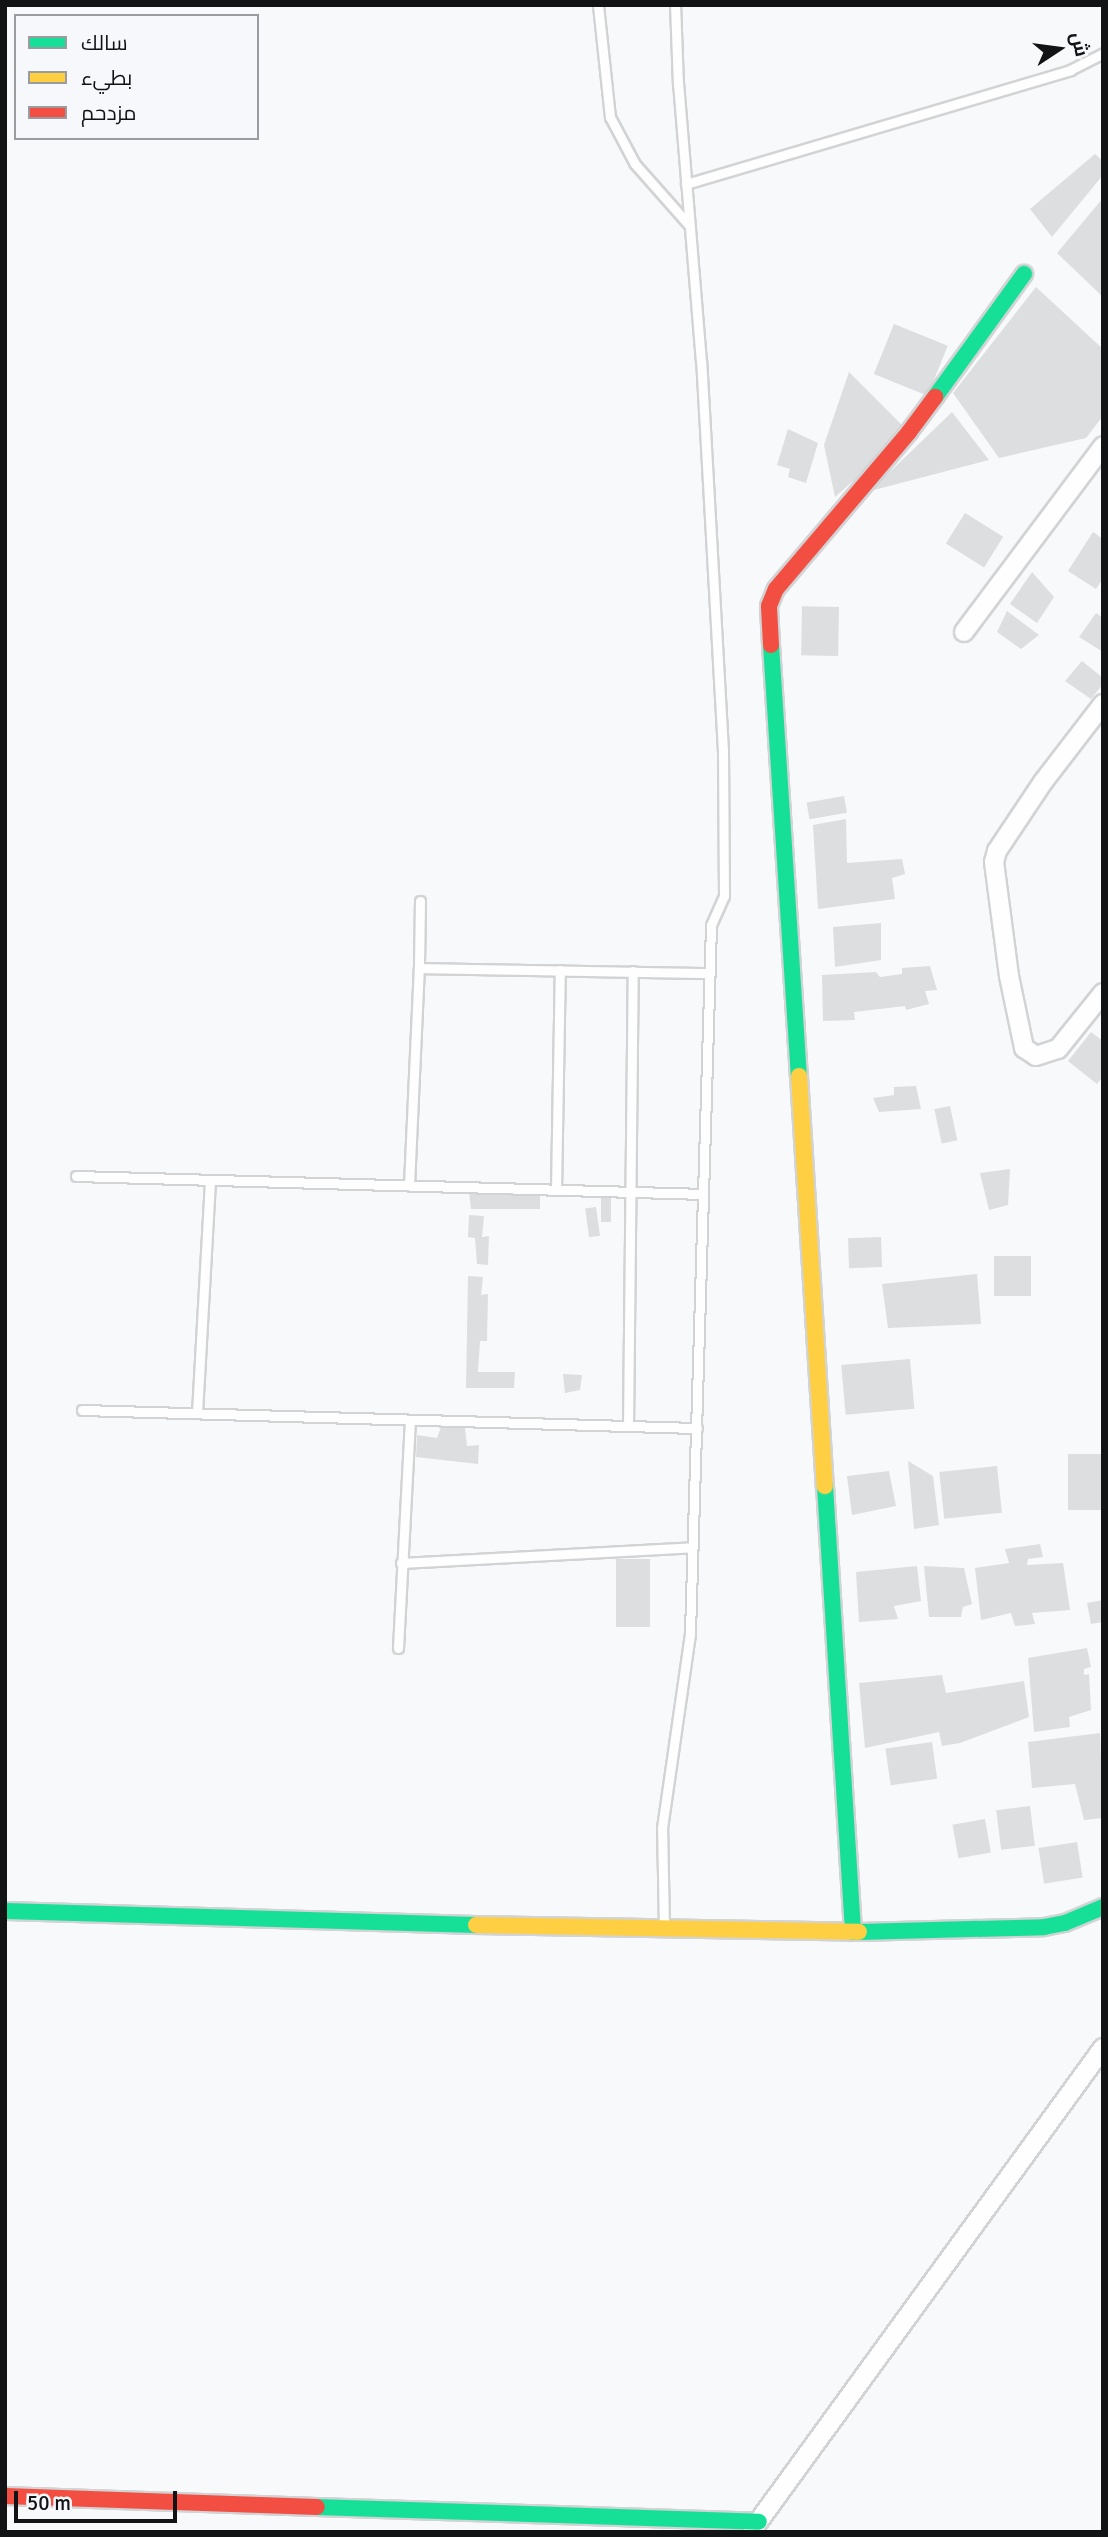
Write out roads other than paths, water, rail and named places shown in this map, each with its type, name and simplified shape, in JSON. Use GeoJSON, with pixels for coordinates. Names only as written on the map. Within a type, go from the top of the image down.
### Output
{"type":"FeatureCollection","features":[{"type":"Feature","properties":{"kind":"street"},"geometry":{"type":"LineString","coordinates":[[853,1932],[769,606],[776,590],[909,432],[1024,274]]}},
{"type":"Feature","properties":{"kind":"street"},"geometry":{"type":"LineString","coordinates":[[964,632],[1103,446]]}},
{"type":"Feature","properties":{"kind":"street"},"geometry":{"type":"LineString","coordinates":[[1103,704],[1043,782],[997,851],[994,862],[1009,976],[1024,1048],[1036,1056],[1058,1049],[1103,993]]}},
{"type":"Feature","properties":{"kind":"street"},"geometry":{"type":"LineString","coordinates":[[5,1911],[664,1930],[853,1932],[1044,1927],[1100,1911]]}},
{"type":"Feature","properties":{"kind":"street"},"geometry":{"type":"LineString","coordinates":[[5,2496],[755,2527],[1103,2048]]}},
{"type":"Feature","properties":{"kind":"lane"},"geometry":{"type":"LineString","coordinates":[[598,5],[610,117],[635,163],[689,225]]}},
{"type":"Feature","properties":{"kind":"lane"},"geometry":{"type":"LineString","coordinates":[[664,1930],[662,1828],[690,1633],[711,925],[724,896],[723,751],[701,362],[675,5]]}},
{"type":"Feature","properties":{"kind":"lane"},"geometry":{"type":"LineString","coordinates":[[686,184],[1070,70],[1103,53]]}},
{"type":"Feature","properties":{"kind":"lane"},"geometry":{"type":"LineString","coordinates":[[409,1185],[420,901]]}},
{"type":"Feature","properties":{"kind":"lane"},"geometry":{"type":"LineString","coordinates":[[419,968],[710,973]]}},
{"type":"Feature","properties":{"kind":"lane"},"geometry":{"type":"LineString","coordinates":[[556,1190],[560,970]]}},
{"type":"Feature","properties":{"kind":"lane"},"geometry":{"type":"LineString","coordinates":[[628,1426],[634,971]]}},
{"type":"Feature","properties":{"kind":"lane"},"geometry":{"type":"LineString","coordinates":[[76,1176],[703,1194]]}},
{"type":"Feature","properties":{"kind":"lane"},"geometry":{"type":"LineString","coordinates":[[197,1413],[210,1180]]}},
{"type":"Feature","properties":{"kind":"lane"},"geometry":{"type":"LineString","coordinates":[[82,1410],[696,1428]]}},
{"type":"Feature","properties":{"kind":"lane"},"geometry":{"type":"LineString","coordinates":[[398,1648],[410,1420]]}},
{"type":"Feature","properties":{"kind":"lane"},"geometry":{"type":"LineString","coordinates":[[401,1563],[693,1547]]}}]}
